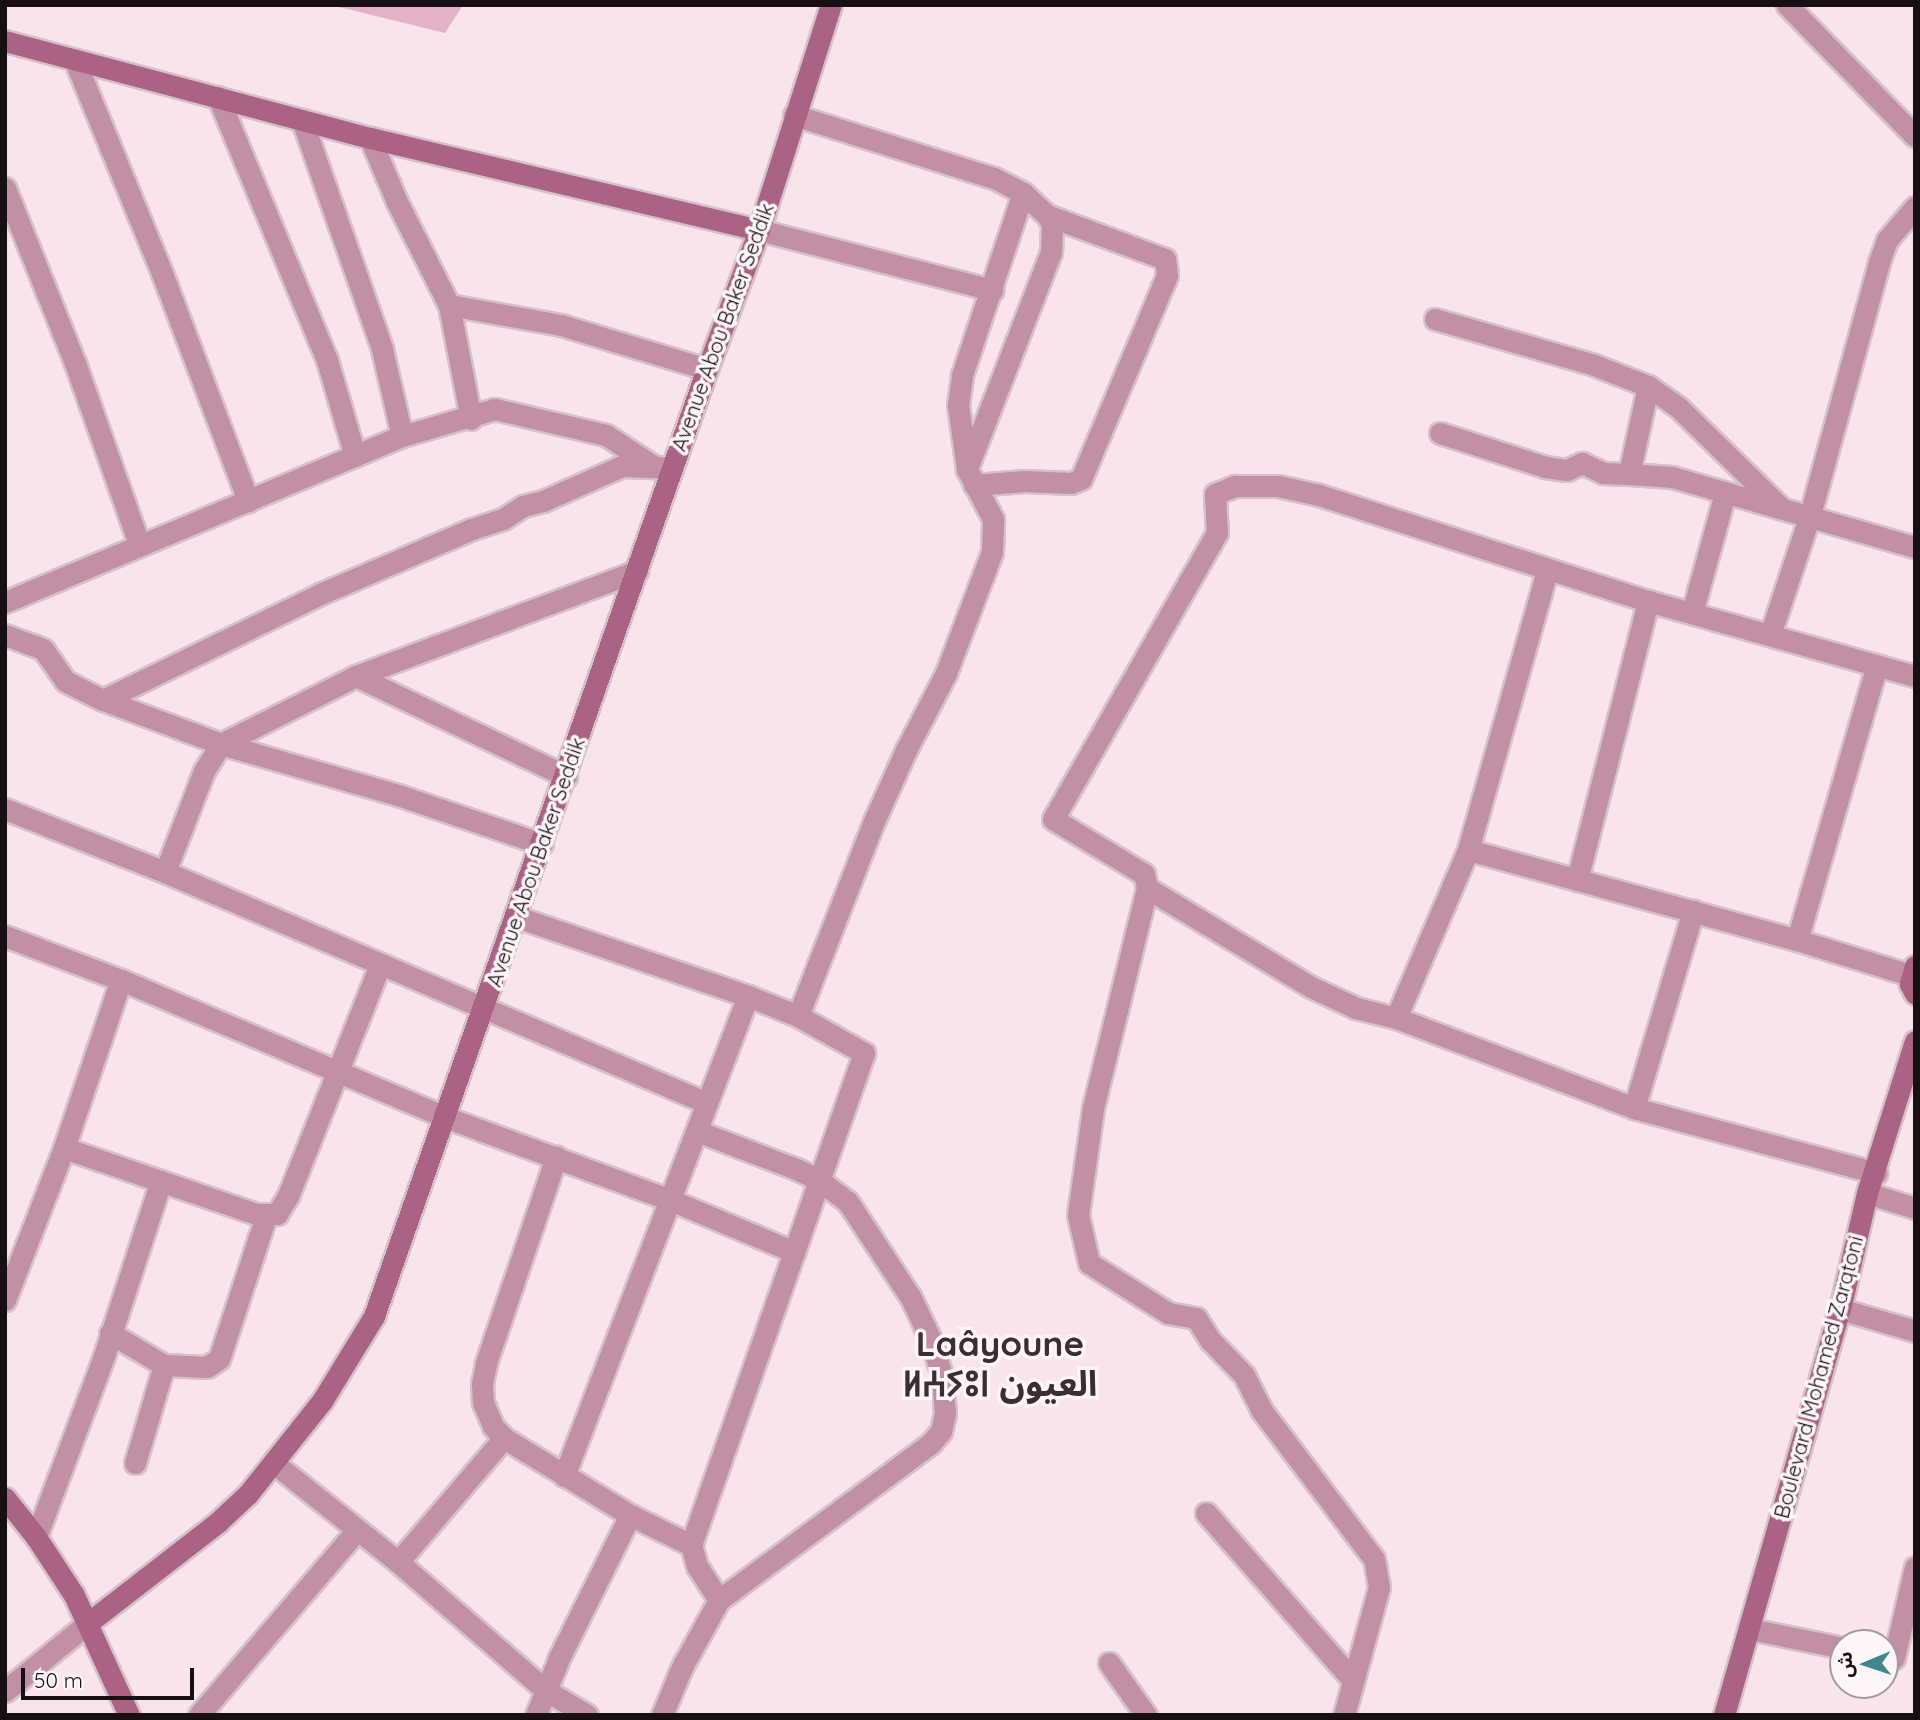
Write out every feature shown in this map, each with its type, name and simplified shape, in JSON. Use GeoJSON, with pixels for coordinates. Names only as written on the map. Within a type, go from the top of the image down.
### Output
{"type":"FeatureCollection","features":[{"type":"Feature","properties":{"kind":"main road","name":"Avenue Abou Baker Seddik"},"geometry":{"type":"LineString","coordinates":[[88,1623],[218,1522],[275,1464],[349,1361],[374,1316],[637,571],[663,468],[707,369],[759,230],[831,5]]}},
{"type":"Feature","properties":{"kind":"main road"},"geometry":{"type":"LineString","coordinates":[[5,41],[370,138],[759,230]]}},
{"type":"Feature","properties":{"kind":"main road","name":"Boulevard Mohamed Zarqtoni"},"geometry":{"type":"LineString","coordinates":[[1724,1715],[1840,1309],[1871,1183],[1906,1092],[1915,1041]]}},
{"type":"Feature","properties":{"kind":"main road"},"geometry":{"type":"LineString","coordinates":[[5,1498],[36,1537],[88,1623],[125,1713]]}},
{"type":"Feature","properties":{"kind":"street"},"geometry":{"type":"LineString","coordinates":[[1787,5],[1915,136]]}},
{"type":"Feature","properties":{"kind":"street"},"geometry":{"type":"LineString","coordinates":[[75,61],[162,273],[248,501]]}},
{"type":"Feature","properties":{"kind":"street"},"geometry":{"type":"LineString","coordinates":[[218,97],[327,360],[355,456]]}},
{"type":"Feature","properties":{"kind":"street"},"geometry":{"type":"LineString","coordinates":[[794,115],[994,178],[1023,192],[1047,215],[1052,225],[1051,252],[970,477]]}},
{"type":"Feature","properties":{"kind":"street"},"geometry":{"type":"LineString","coordinates":[[302,120],[382,349],[402,436]]}},
{"type":"Feature","properties":{"kind":"street"},"geometry":{"type":"LineString","coordinates":[[370,138],[397,202],[449,305],[471,419]]}},
{"type":"Feature","properties":{"kind":"street"},"geometry":{"type":"LineString","coordinates":[[5,188],[75,363],[139,544]]}},
{"type":"Feature","properties":{"kind":"street"},"geometry":{"type":"LineString","coordinates":[[798,1016],[875,819],[906,750],[946,673],[974,607],[992,552],[993,519],[970,477],[958,405],[962,376],[1023,192]]}},
{"type":"Feature","properties":{"kind":"street"},"geometry":{"type":"LineString","coordinates":[[1770,635],[1810,515],[1879,262],[1887,240],[1915,207]]}},
{"type":"Feature","properties":{"kind":"street"},"geometry":{"type":"LineString","coordinates":[[970,477],[1071,483],[1082,479],[1167,275],[1165,260],[1047,215]]}},
{"type":"Feature","properties":{"kind":"street"},"geometry":{"type":"LineString","coordinates":[[759,230],[992,290]]}},
{"type":"Feature","properties":{"kind":"street"},"geometry":{"type":"LineString","coordinates":[[449,305],[561,325],[707,369]]}},
{"type":"Feature","properties":{"kind":"street"},"geometry":{"type":"LineString","coordinates":[[1435,319],[1594,365],[1648,386],[1679,408],[1781,508]]}},
{"type":"Feature","properties":{"kind":"street"},"geometry":{"type":"LineString","coordinates":[[1629,474],[1648,386]]}},
{"type":"Feature","properties":{"kind":"street"},"geometry":{"type":"LineString","coordinates":[[5,602],[402,436],[471,419],[495,409],[606,435],[663,468]]}},
{"type":"Feature","properties":{"kind":"street"},"geometry":{"type":"LineString","coordinates":[[1440,433],[1545,467],[1567,470],[1582,463],[1603,473],[1672,477],[1915,547]]}},
{"type":"Feature","properties":{"kind":"street"},"geometry":{"type":"LineString","coordinates":[[103,700],[320,594],[472,528],[503,519],[523,506],[543,501],[622,466],[663,468]]}},
{"type":"Feature","properties":{"kind":"street"},"geometry":{"type":"LineString","coordinates":[[1342,1712],[1379,1587],[1374,1559],[1262,1411],[1244,1375],[1210,1340],[1196,1318],[1168,1313],[1089,1263],[1078,1215],[1093,1108],[1147,888],[1143,874],[1053,820],[1217,533],[1215,494],[1255,484],[1319,495],[1648,601],[1915,676]]}},
{"type":"Feature","properties":{"kind":"street"},"geometry":{"type":"LineString","coordinates":[[1692,613],[1725,493]]}},
{"type":"Feature","properties":{"kind":"street"},"geometry":{"type":"LineString","coordinates":[[1396,1018],[1468,850],[1547,570]]}},
{"type":"Feature","properties":{"kind":"street"},"geometry":{"type":"LineString","coordinates":[[166,872],[204,771],[222,744],[356,676],[637,571]]}},
{"type":"Feature","properties":{"kind":"street"},"geometry":{"type":"LineString","coordinates":[[1577,880],[1648,601]]}},
{"type":"Feature","properties":{"kind":"street"},"geometry":{"type":"LineString","coordinates":[[5,635],[43,649],[65,681],[103,700],[222,744],[398,795],[541,844]]}},
{"type":"Feature","properties":{"kind":"street"},"geometry":{"type":"LineString","coordinates":[[1797,940],[1877,665]]}},
{"type":"Feature","properties":{"kind":"street"},"geometry":{"type":"LineString","coordinates":[[356,676],[566,776]]}},
{"type":"Feature","properties":{"kind":"street"},"geometry":{"type":"LineString","coordinates":[[5,809],[166,872],[707,1103]]}},
{"type":"Feature","properties":{"kind":"street"},"geometry":{"type":"LineString","coordinates":[[1468,850],[1797,940],[1913,978]]}},
{"type":"Feature","properties":{"kind":"street"},"geometry":{"type":"LineString","coordinates":[[1147,888],[1311,987],[1356,1008],[1396,1018],[1634,1108],[1871,1183],[1915,1208]]}},
{"type":"Feature","properties":{"kind":"street"},"geometry":{"type":"LineString","coordinates":[[1634,1108],[1693,912]]}},
{"type":"Feature","properties":{"kind":"street"},"geometry":{"type":"LineString","coordinates":[[517,917],[748,996],[798,1016],[864,1053],[691,1545],[697,1566],[719,1600]]}},
{"type":"Feature","properties":{"kind":"street"},"geometry":{"type":"LineString","coordinates":[[5,936],[121,980],[445,1117],[668,1199],[794,1252]]}},
{"type":"Feature","properties":{"kind":"street"},"geometry":{"type":"LineString","coordinates":[[64,1149],[266,1216],[276,1214],[283,1207],[380,965]]}},
{"type":"Feature","properties":{"kind":"street"},"geometry":{"type":"LineString","coordinates":[[5,1300],[64,1149],[121,980]]}},
{"type":"Feature","properties":{"kind":"street"},"geometry":{"type":"LineString","coordinates":[[564,1476],[748,996]]}},
{"type":"Feature","properties":{"kind":"street"},"geometry":{"type":"LineString","coordinates":[[662,1715],[682,1667],[719,1600],[931,1443],[941,1431],[944,1421],[942,1375],[930,1338],[911,1298],[848,1202],[818,1180],[697,1131]]}},
{"type":"Feature","properties":{"kind":"street"},"geometry":{"type":"LineString","coordinates":[[556,1157],[486,1363],[482,1384],[487,1415],[504,1438],[630,1515],[691,1545]]}},
{"type":"Feature","properties":{"kind":"street"},"geometry":{"type":"LineString","coordinates":[[36,1537],[110,1334],[160,1181]]}},
{"type":"Feature","properties":{"kind":"street"},"geometry":{"type":"LineString","coordinates":[[110,1334],[163,1365],[207,1367],[219,1359],[266,1216]]}},
{"type":"Feature","properties":{"kind":"street"},"geometry":{"type":"LineString","coordinates":[[1840,1309],[1915,1331]]}},
{"type":"Feature","properties":{"kind":"street"},"geometry":{"type":"LineString","coordinates":[[135,1463],[163,1365]]}},
{"type":"Feature","properties":{"kind":"street"},"geometry":{"type":"LineString","coordinates":[[398,1562],[504,1438]]}},
{"type":"Feature","properties":{"kind":"street"},"geometry":{"type":"LineString","coordinates":[[275,1464],[398,1562],[545,1690],[587,1715]]}},
{"type":"Feature","properties":{"kind":"street"},"geometry":{"type":"LineString","coordinates":[[1206,1513],[1352,1679]]}},
{"type":"Feature","properties":{"kind":"street"},"geometry":{"type":"LineString","coordinates":[[536,1715],[545,1690],[630,1515]]}},
{"type":"Feature","properties":{"kind":"street"},"geometry":{"type":"LineString","coordinates":[[200,1715],[356,1531]]}},
{"type":"Feature","properties":{"kind":"street"},"geometry":{"type":"LineString","coordinates":[[1899,1654],[1915,1567]]}},
{"type":"Feature","properties":{"kind":"street"},"geometry":{"type":"LineString","coordinates":[[5,1691],[88,1623]]}},
{"type":"Feature","properties":{"kind":"street"},"geometry":{"type":"LineString","coordinates":[[1750,1629],[1829,1645]]}},
{"type":"Feature","properties":{"kind":"street"},"geometry":{"type":"LineString","coordinates":[[1109,1663],[1146,1715]]}},
{"type":"Feature","properties":{"kind":"shaded area"},"geometry":{"type":"Polygon","coordinates":[[[331,5],[463,5],[445,33],[331,5]]]}},
{"type":"Feature","properties":{"kind":"district","name":"Laâyoune ⵍⵄⵢⵓⵏ العيون"},"geometry":{"type":"Point","coordinates":[1000,1363]}}]}
